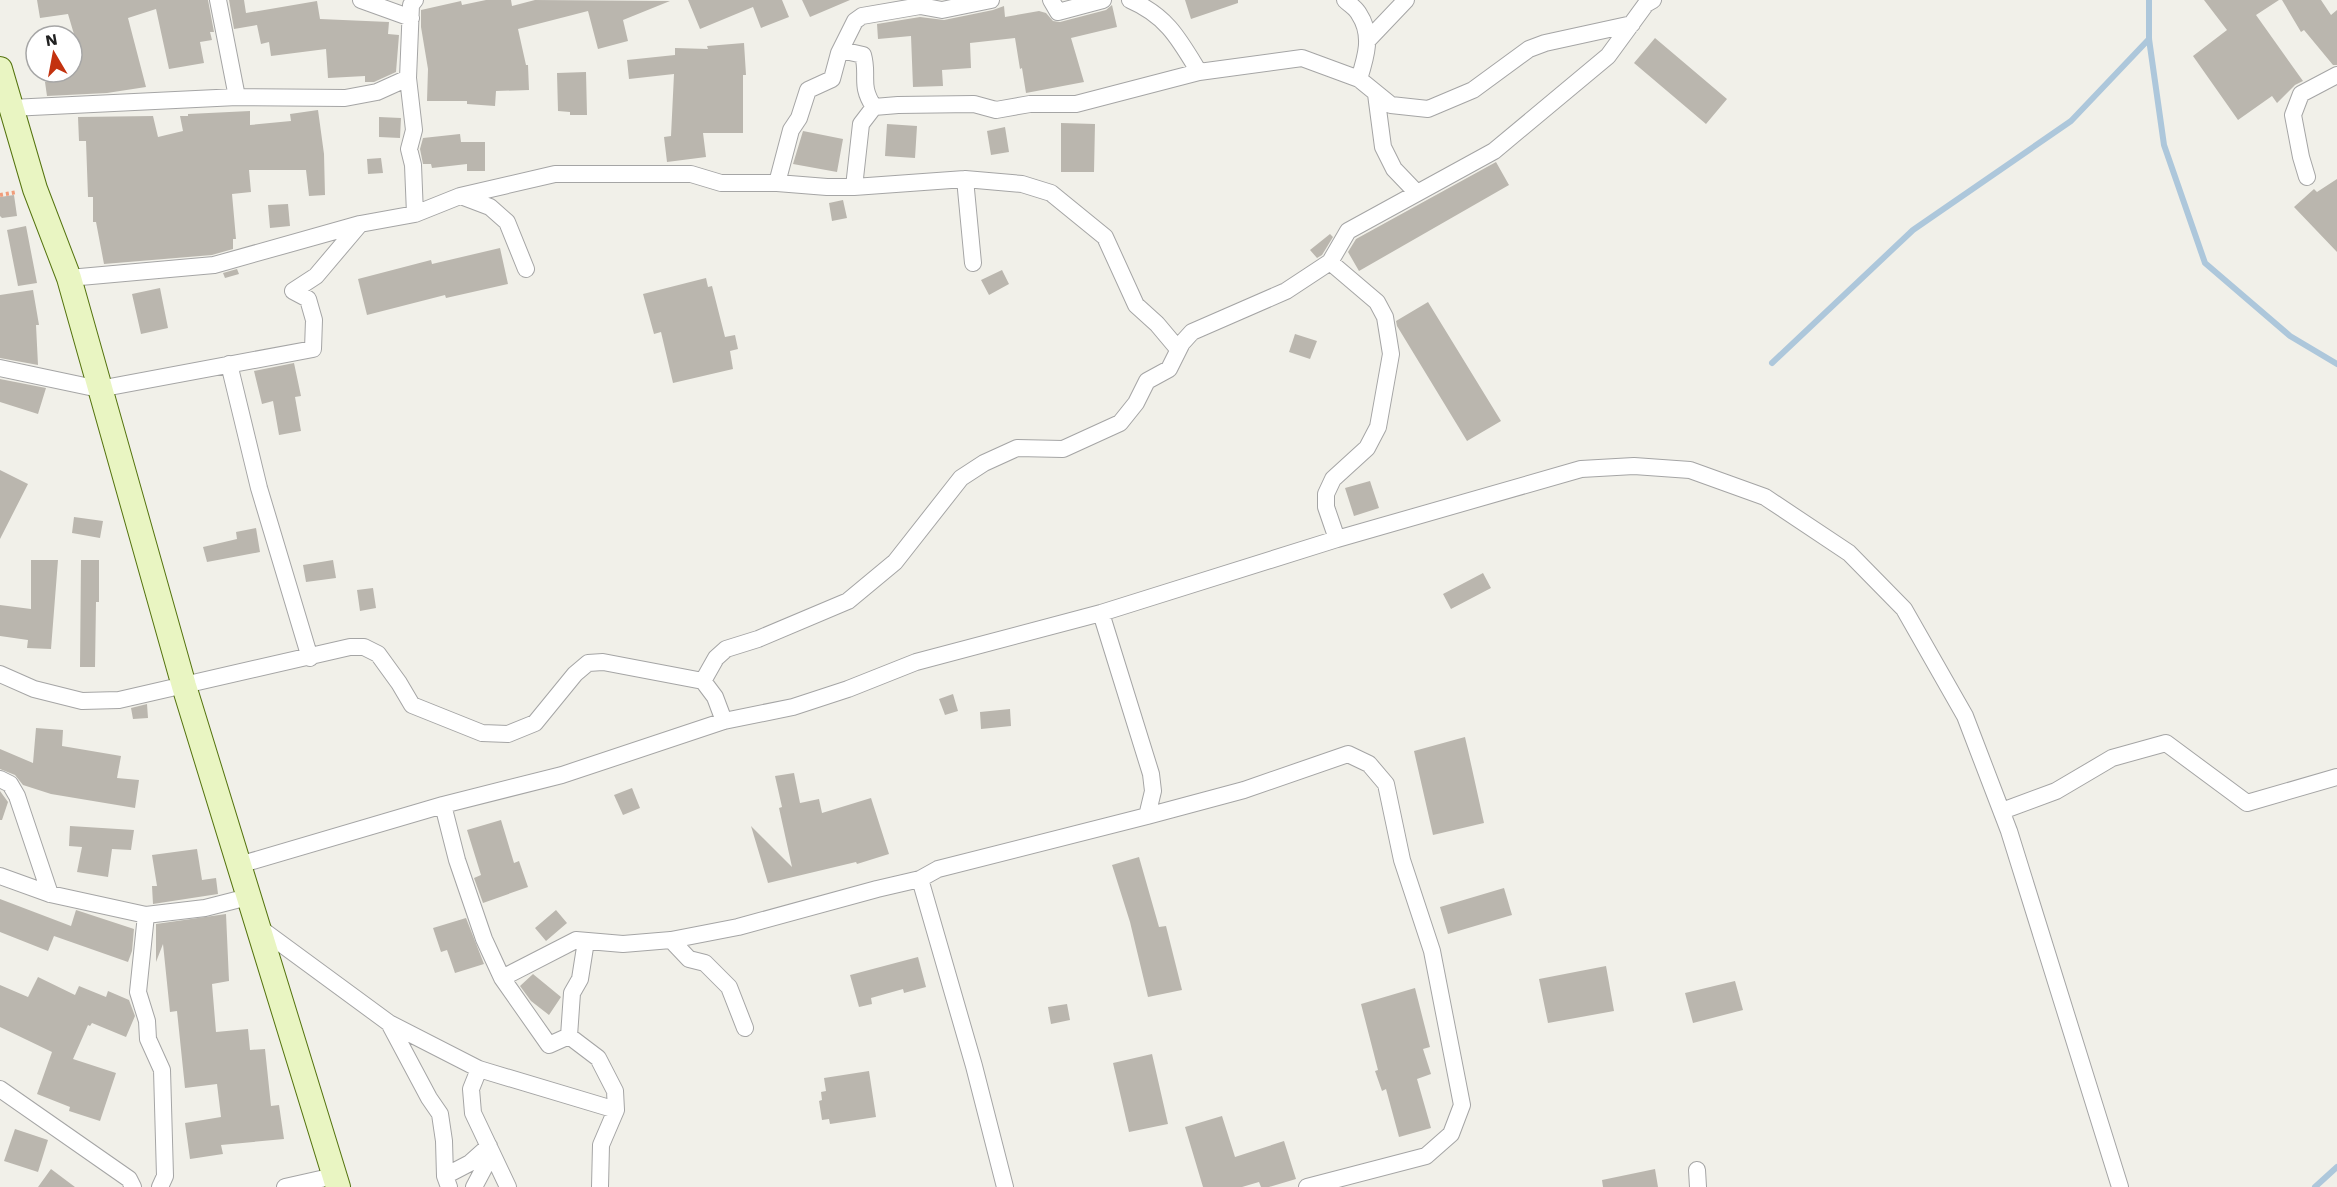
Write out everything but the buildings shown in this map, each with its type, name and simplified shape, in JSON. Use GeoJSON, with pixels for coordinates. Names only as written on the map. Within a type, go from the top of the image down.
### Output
{"type":"FeatureCollection","features":[{"type":"Feature","properties":{"kind":"main road"},"geometry":{"type":"LineString","coordinates":[[0,69],[35,189],[69,278],[184,686],[336,1181]]}},
{"type":"Feature","properties":{"kind":"street"},"geometry":{"type":"LineString","coordinates":[[218,0],[237,97]]}},
{"type":"Feature","properties":{"kind":"street"},"geometry":{"type":"LineString","coordinates":[[361,0],[411,18]]}},
{"type":"Feature","properties":{"kind":"street"},"geometry":{"type":"LineString","coordinates":[[415,0],[411,5],[408,78],[414,130],[409,149],[413,165],[415,214]]}},
{"type":"Feature","properties":{"kind":"street"},"geometry":{"type":"LineString","coordinates":[[777,183],[791,130],[799,118],[808,90],[832,78],[841,50],[855,21],[867,14],[920,6],[942,10],[991,0]]}},
{"type":"Feature","properties":{"kind":"street"},"geometry":{"type":"LineString","coordinates":[[1051,0],[1058,12],[1103,0]]}},
{"type":"Feature","properties":{"kind":"street"},"geometry":{"type":"LineString","coordinates":[[1130,0],[1148,8],[1172,29],[1200,72]]}},
{"type":"Feature","properties":{"kind":"street"},"geometry":{"type":"LineString","coordinates":[[1346,0],[1358,11],[1366,26],[1368,48],[1359,79]]}},
{"type":"Feature","properties":{"kind":"street"},"geometry":{"type":"LineString","coordinates":[[1366,41],[1406,0]]}},
{"type":"Feature","properties":{"kind":"street"},"geometry":{"type":"LineString","coordinates":[[703,681],[716,658],[726,649],[758,639],[848,601],[895,562],[961,478],[984,463],[1017,448],[1064,449],[1120,423],[1136,403],[1147,381],[1169,369],[1179,349],[1192,332],[1286,291],[1330,262],[1348,231],[1494,151],[1608,56],[1646,3],[1653,0]]}},
{"type":"Feature","properties":{"kind":"street"},"geometry":{"type":"LineString","coordinates":[[854,187],[861,124],[874,107],[974,104],[996,110],[1030,104],[1076,104],[1200,72],[1302,58],[1359,79],[1391,105],[1428,109],[1473,90],[1529,49],[1545,43],[1632,24]]}},
{"type":"Feature","properties":{"kind":"street"},"geometry":{"type":"LineString","coordinates":[[841,50],[863,55],[863,81],[867,97],[874,107]]}},
{"type":"Feature","properties":{"kind":"street"},"geometry":{"type":"LineString","coordinates":[[11,108],[237,97],[345,98],[377,92],[408,78]]}},
{"type":"Feature","properties":{"kind":"street"},"geometry":{"type":"LineString","coordinates":[[2307,177],[2294,115],[2301,94],[2336,79]]}},
{"type":"Feature","properties":{"kind":"street"},"geometry":{"type":"LineString","coordinates":[[1376,94],[1383,147],[1394,169],[1417,193]]}},
{"type":"Feature","properties":{"kind":"street"},"geometry":{"type":"LineString","coordinates":[[69,278],[214,265],[360,224],[415,214],[460,196],[555,174],[691,174],[721,183],[854,187],[965,179],[1022,184],[1051,193],[1105,237],[1136,305],[1179,349]]}},
{"type":"Feature","properties":{"kind":"street"},"geometry":{"type":"LineString","coordinates":[[965,179],[974,263]]}},
{"type":"Feature","properties":{"kind":"street"},"geometry":{"type":"LineString","coordinates":[[460,196],[490,207],[507,222],[526,268]]}},
{"type":"Feature","properties":{"kind":"street"},"geometry":{"type":"LineString","coordinates":[[0,368],[99,389],[313,349],[314,320],[308,299],[293,291],[316,276],[360,224]]}},
{"type":"Feature","properties":{"kind":"street"},"geometry":{"type":"LineString","coordinates":[[1330,262],[1377,302],[1385,316],[1391,354],[1378,427],[1367,448],[1333,479],[1326,494],[1326,507],[1337,539]]}},
{"type":"Feature","properties":{"kind":"street"},"geometry":{"type":"LineString","coordinates":[[229,364],[259,488],[310,658]]}},
{"type":"Feature","properties":{"kind":"street"},"geometry":{"type":"LineString","coordinates":[[239,865],[443,805],[562,775],[724,721],[793,707],[848,689],[916,662],[1101,613],[1337,539],[1581,470],[1634,466],[1690,470],[1766,496],[1849,552],[1904,609],[1965,716],[2002,811],[2120,1187]]}},
{"type":"Feature","properties":{"kind":"street"},"geometry":{"type":"LineString","coordinates":[[1101,613],[1151,774],[1153,791],[1147,816]]}},
{"type":"Feature","properties":{"kind":"street"},"geometry":{"type":"LineString","coordinates":[[0,674],[34,689],[82,701],[119,700],[350,647],[364,647],[378,654],[412,705],[482,733],[508,734],[535,723],[575,674],[588,663],[603,662],[703,681],[715,697],[724,721]]}},
{"type":"Feature","properties":{"kind":"street"},"geometry":{"type":"LineString","coordinates":[[2002,811],[2056,791],[2112,758],[2166,743],[2247,803],[2337,777]]}},
{"type":"Feature","properties":{"kind":"street"},"geometry":{"type":"LineString","coordinates":[[502,978],[576,940],[623,944],[671,939],[738,927],[920,879],[938,869],[1244,790],[1348,754],[1369,764],[1386,784],[1402,860],[1432,951],[1461,1105],[1451,1134],[1426,1155],[1307,1187]]}},
{"type":"Feature","properties":{"kind":"street"},"geometry":{"type":"LineString","coordinates":[[0,779],[10,784],[17,796],[50,894]]}},
{"type":"Feature","properties":{"kind":"street"},"geometry":{"type":"LineString","coordinates":[[443,805],[457,860],[484,939],[502,978],[549,1045],[569,1036]]}},
{"type":"Feature","properties":{"kind":"street"},"geometry":{"type":"LineString","coordinates":[[0,876],[50,894],[146,915],[205,908],[248,897]]}},
{"type":"Feature","properties":{"kind":"street"},"geometry":{"type":"LineString","coordinates":[[920,879],[1008,1186]]}},
{"type":"Feature","properties":{"kind":"street"},"geometry":{"type":"LineString","coordinates":[[146,915],[138,992],[147,1021],[148,1039],[162,1070],[165,1176],[160,1187]]}},
{"type":"Feature","properties":{"kind":"street"},"geometry":{"type":"LineString","coordinates":[[258,927],[389,1023],[479,1069],[616,1110]]}},
{"type":"Feature","properties":{"kind":"street"},"geometry":{"type":"LineString","coordinates":[[671,939],[689,959],[705,963],[729,987],[745,1028]]}},
{"type":"Feature","properties":{"kind":"street"},"geometry":{"type":"LineString","coordinates":[[569,1036],[572,993],[580,979],[586,940]]}},
{"type":"Feature","properties":{"kind":"street"},"geometry":{"type":"LineString","coordinates":[[389,1023],[440,1114],[447,1182]]}},
{"type":"Feature","properties":{"kind":"street"},"geometry":{"type":"LineString","coordinates":[[569,1036],[598,1058],[615,1091],[616,1110],[601,1145],[600,1187]]}},
{"type":"Feature","properties":{"kind":"street"},"geometry":{"type":"LineString","coordinates":[[479,1069],[471,1089],[474,1113],[508,1187]]}},
{"type":"Feature","properties":{"kind":"street"},"geometry":{"type":"LineString","coordinates":[[0,1089],[129,1179],[133,1187]]}},
{"type":"Feature","properties":{"kind":"street"},"geometry":{"type":"LineString","coordinates":[[447,1182],[490,1150]]}},
{"type":"Feature","properties":{"kind":"street"},"geometry":{"type":"LineString","coordinates":[[474,1187],[490,1150]]}},
{"type":"Feature","properties":{"kind":"street"},"geometry":{"type":"LineString","coordinates":[[285,1187],[336,1181]]}},
{"type":"Feature","properties":{"kind":"waterway"},"geometry":{"type":"LineString","coordinates":[[2149,0],[2149,39],[2164,145],[2205,263],[2290,336],[2337,364]]}},
{"type":"Feature","properties":{"kind":"waterway"},"geometry":{"type":"LineString","coordinates":[[1772,363],[1913,230],[2071,121],[2149,39]]}},
{"type":"Feature","properties":{"kind":"waterway"},"geometry":{"type":"LineString","coordinates":[[2315,1187],[2337,1167]]}}]}
